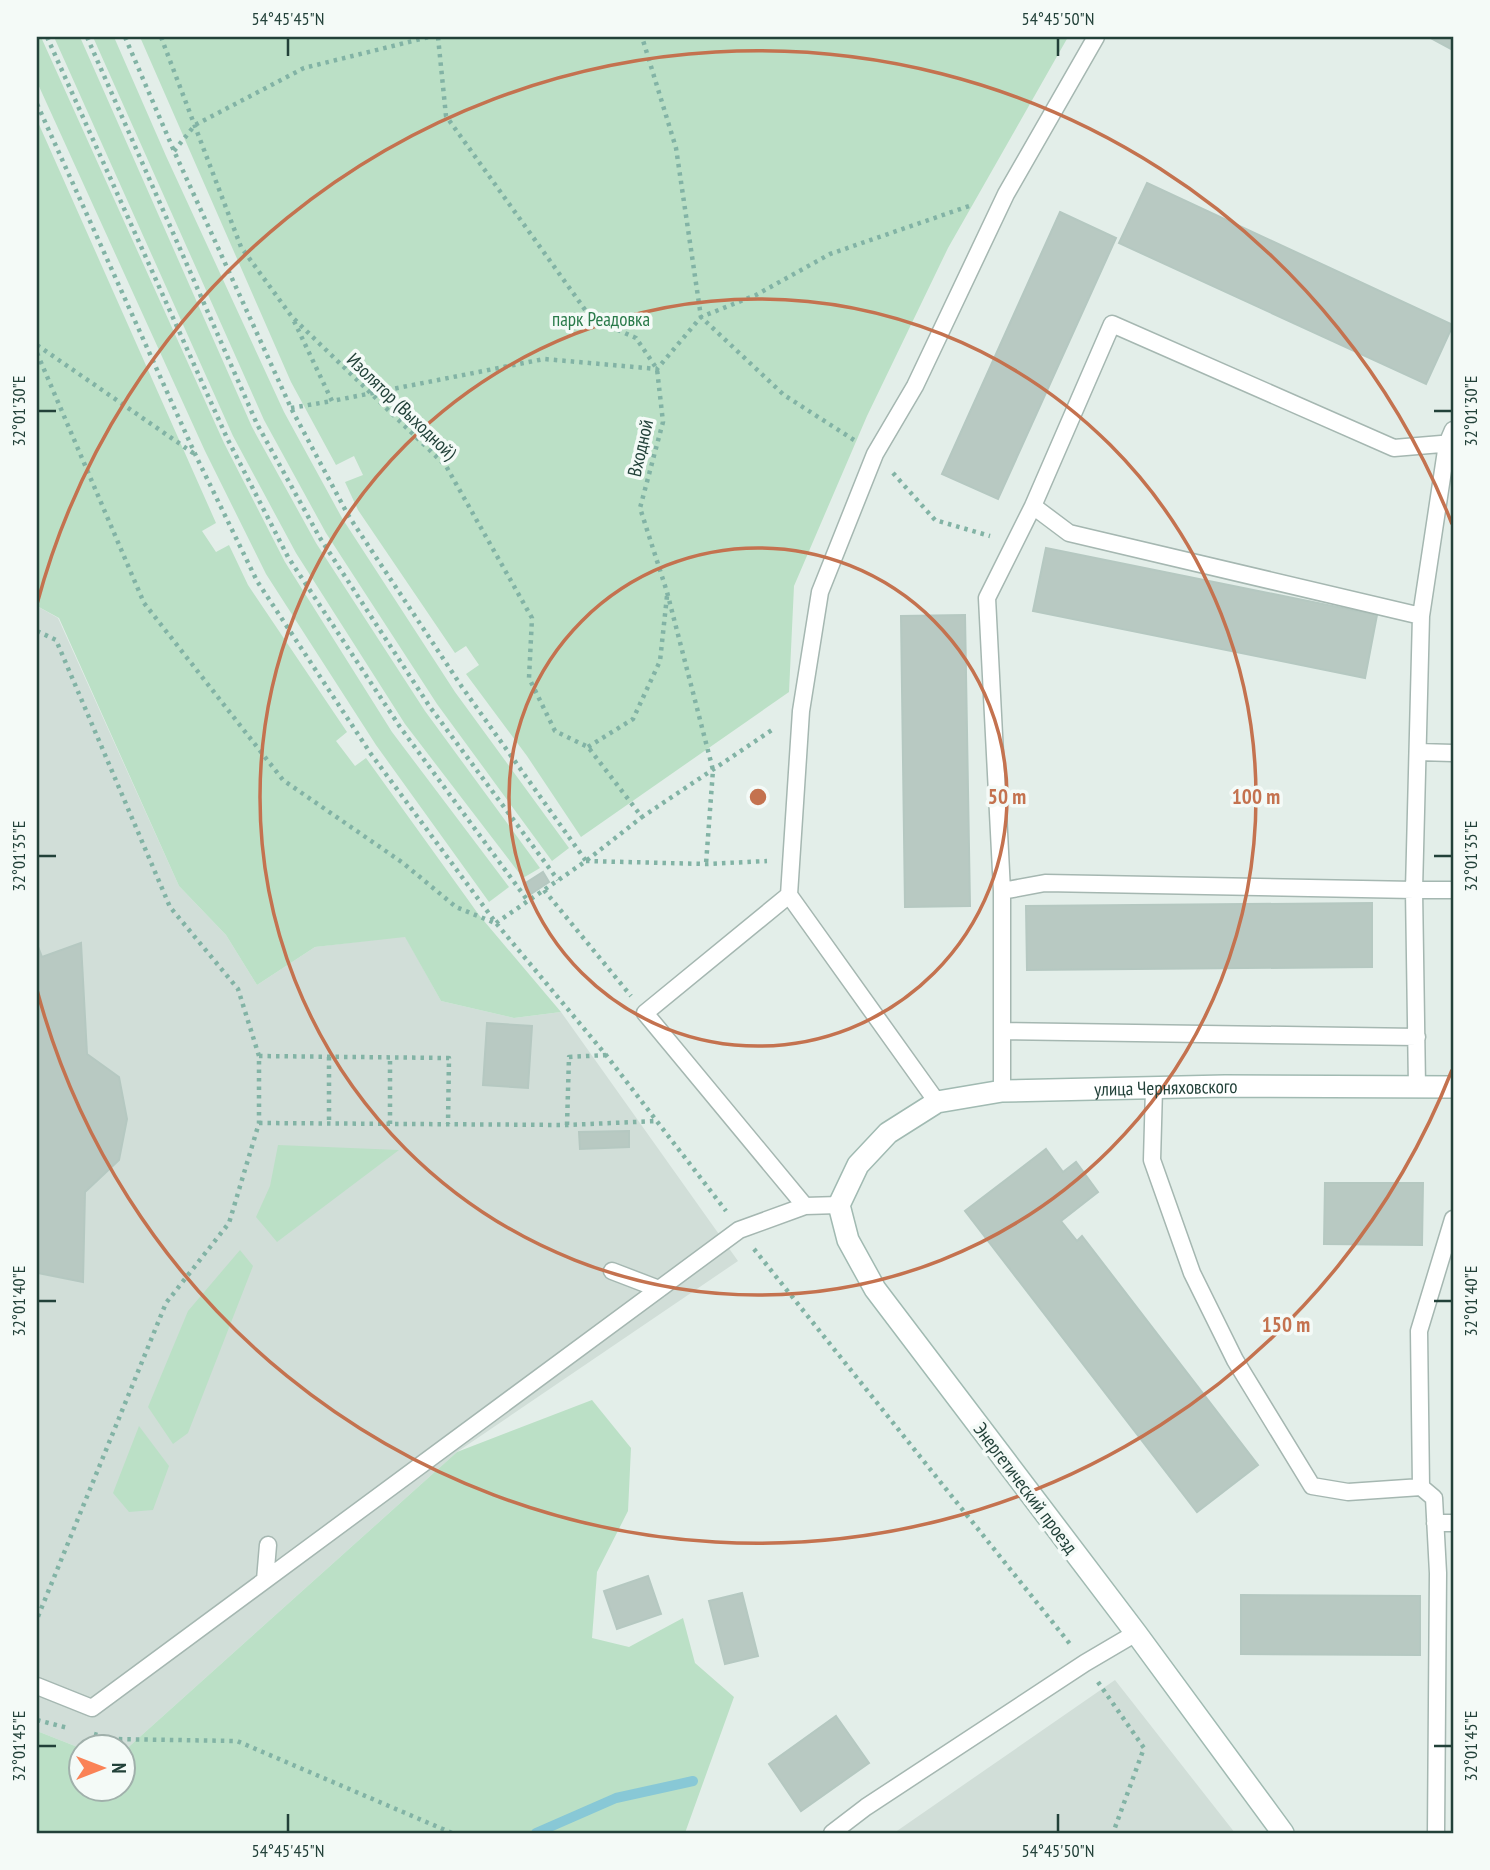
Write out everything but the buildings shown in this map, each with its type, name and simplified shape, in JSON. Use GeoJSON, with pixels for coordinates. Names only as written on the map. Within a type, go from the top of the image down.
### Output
{"type":"FeatureCollection","features":[{"type":"Feature","properties":{"kind":"street","name":"улица Черняховского"},"geometry":{"type":"LineString","coordinates":[[839,1205],[858,1164],[888,1133],[937,1102],[1002,1091],[1453,1087]]}},
{"type":"Feature","properties":{"kind":"street","name":"Энергетический проезд"},"geometry":{"type":"LineString","coordinates":[[839,1205],[848,1240],[875,1289],[1136,1633],[1283,1833]]}},
{"type":"Feature","properties":{"kind":"lane"},"geometry":{"type":"LineString","coordinates":[[937,1102],[789,895],[801,711],[820,592],[875,454],[915,386],[1006,194],[1096,37]]}},
{"type":"Feature","properties":{"kind":"lane"},"geometry":{"type":"LineString","coordinates":[[1002,1091],[1002,891],[987,598],[1033,506],[1112,324],[1394,448],[1451,439],[1421,616],[1414,890],[1417,1087]]}},
{"type":"Feature","properties":{"kind":"lane"},"geometry":{"type":"LineString","coordinates":[[1033,506],[1069,533],[1421,616]]}},
{"type":"Feature","properties":{"kind":"lane"},"geometry":{"type":"LineString","coordinates":[[1418,752],[1453,753]]}},
{"type":"Feature","properties":{"kind":"lane"},"geometry":{"type":"LineString","coordinates":[[1002,891],[1045,883],[1453,890]]}},
{"type":"Feature","properties":{"kind":"lane"},"geometry":{"type":"LineString","coordinates":[[789,895],[645,1013],[805,1206]]}},
{"type":"Feature","properties":{"kind":"lane"},"geometry":{"type":"LineString","coordinates":[[1002,1031],[1417,1037]]}},
{"type":"Feature","properties":{"kind":"lane"},"geometry":{"type":"LineString","coordinates":[[1154,1088],[1152,1160],[1192,1273],[1235,1360],[1312,1486],[1348,1492],[1421,1487],[1434,1498],[1438,1573],[1436,1833]]}},
{"type":"Feature","properties":{"kind":"lane"},"geometry":{"type":"LineString","coordinates":[[37,1686],[92,1708],[739,1230],[805,1206],[839,1205]]}},
{"type":"Feature","properties":{"kind":"lane"},"geometry":{"type":"LineString","coordinates":[[1421,1487],[1419,1331],[1453,1219]]}},
{"type":"Feature","properties":{"kind":"lane"},"geometry":{"type":"LineString","coordinates":[[612,1270],[659,1289]]}},
{"type":"Feature","properties":{"kind":"lane"},"geometry":{"type":"LineString","coordinates":[[1435,1523],[1453,1523]]}},
{"type":"Feature","properties":{"kind":"lane"},"geometry":{"type":"LineString","coordinates":[[265,1580],[268,1545]]}},
{"type":"Feature","properties":{"kind":"lane"},"geometry":{"type":"LineString","coordinates":[[832,1833],[866,1807],[1085,1663],[1136,1633]]}},
{"type":"Feature","properties":{"kind":"path"},"geometry":{"type":"LineString","coordinates":[[47,37],[222,426],[288,557],[400,727],[528,901]]}},
{"type":"Feature","properties":{"kind":"path"},"geometry":{"type":"LineString","coordinates":[[87,37],[257,424],[320,538],[430,707],[558,880]]}},
{"type":"Feature","properties":{"kind":"path"},"geometry":{"type":"LineString","coordinates":[[125,37],[291,408],[355,527],[462,687],[586,860]]}},
{"type":"Feature","properties":{"kind":"path","name":"Изолятор (Выходной)"},"geometry":{"type":"LineString","coordinates":[[161,37],[241,247],[292,317],[446,466],[532,618],[529,678],[555,731],[587,747],[642,817]]}},
{"type":"Feature","properties":{"kind":"path"},"geometry":{"type":"LineString","coordinates":[[174,151],[195,125],[304,68],[429,37]]}},
{"type":"Feature","properties":{"kind":"path","name":"Входной"},"geometry":{"type":"LineString","coordinates":[[438,37],[446,116],[591,318],[636,338],[657,369],[663,422],[640,508],[667,592],[713,770],[706,864]]}},
{"type":"Feature","properties":{"kind":"path"},"geometry":{"type":"LineString","coordinates":[[642,37],[676,148],[701,317]]}},
{"type":"Feature","properties":{"kind":"path"},"geometry":{"type":"LineString","coordinates":[[37,104],[196,456],[257,581],[372,754],[496,923],[606,1055],[739,1230],[1085,1663],[1144,1748],[1113,1833]]}},
{"type":"Feature","properties":{"kind":"path"},"geometry":{"type":"LineString","coordinates":[[291,408],[544,359],[657,369],[701,317],[757,295],[830,254],[1006,194]]}},
{"type":"Feature","properties":{"kind":"path"},"geometry":{"type":"LineString","coordinates":[[292,317],[332,401]]}},
{"type":"Feature","properties":{"kind":"path"},"geometry":{"type":"LineString","coordinates":[[37,345],[196,456]]}},
{"type":"Feature","properties":{"kind":"path"},"geometry":{"type":"LineString","coordinates":[[37,353],[144,603],[283,780],[402,863],[456,907],[496,923]]}},
{"type":"Feature","properties":{"kind":"path"},"geometry":{"type":"LineString","coordinates":[[587,747],[633,719],[660,661],[667,592]]}},
{"type":"Feature","properties":{"kind":"path"},"geometry":{"type":"LineString","coordinates":[[37,631],[56,640],[170,907],[238,989],[259,1056],[259,1123],[229,1223],[166,1303],[37,1619]]}},
{"type":"Feature","properties":{"kind":"path"},"geometry":{"type":"LineString","coordinates":[[496,923],[642,817],[801,711]]}},
{"type":"Feature","properties":{"kind":"path"},"geometry":{"type":"LineString","coordinates":[[586,860],[706,864],[790,860]]}},
{"type":"Feature","properties":{"kind":"path"},"geometry":{"type":"LineString","coordinates":[[544,890],[645,1013]]}},
{"type":"Feature","properties":{"kind":"path"},"geometry":{"type":"LineString","coordinates":[[567,1125],[569,1057],[606,1055]]}},
{"type":"Feature","properties":{"kind":"path"},"geometry":{"type":"LineString","coordinates":[[259,1056],[449,1058],[449,1124]]}},
{"type":"Feature","properties":{"kind":"path"},"geometry":{"type":"LineString","coordinates":[[329,1057],[329,1124]]}},
{"type":"Feature","properties":{"kind":"path"},"geometry":{"type":"LineString","coordinates":[[390,1058],[390,1124]]}},
{"type":"Feature","properties":{"kind":"path"},"geometry":{"type":"LineString","coordinates":[[259,1123],[567,1125],[658,1121]]}},
{"type":"Feature","properties":{"kind":"path"},"geometry":{"type":"LineString","coordinates":[[37,1720],[75,1729]]}},
{"type":"Feature","properties":{"kind":"path"},"geometry":{"type":"LineString","coordinates":[[87,1732],[112,1739],[237,1741],[452,1833]]}},
{"type":"Feature","properties":{"kind":"shaded area"},"geometry":{"type":"Polygon","coordinates":[[[37,606],[58,618],[179,886],[226,935],[257,985],[315,947],[405,936],[441,1001],[514,1018],[561,1012],[738,1261],[457,1452],[136,1740],[136,1734],[66,1734],[66,1742],[37,1731],[37,606]]]}},
{"type":"Feature","properties":{"kind":"shaded area"},"geometry":{"type":"Polygon","coordinates":[[[1115,1680],[1235,1833],[894,1833],[1115,1680]]]}},
{"type":"Feature","properties":{"kind":"green space"},"geometry":{"type":"Polygon","coordinates":[[[37,37],[41,37],[224,443],[285,562],[392,732],[509,887],[489,902],[376,745],[266,574],[205,451],[37,82],[37,37]]]}},
{"type":"Feature","properties":{"kind":"green space"},"geometry":{"type":"Polygon","coordinates":[[[54,37],[80,37],[252,427],[316,543],[425,711],[540,868],[523,878],[405,724],[296,553],[233,436],[54,37]]]}},
{"type":"Feature","properties":{"kind":"green space"},"geometry":{"type":"Polygon","coordinates":[[[93,37],[114,37],[284,412],[342,518],[455,692],[569,848],[552,861],[437,704],[326,533],[264,420],[93,37]]]}},
{"type":"Feature","properties":{"kind":"green space","name":"парк Реадовка"},"geometry":{"type":"Polygon","coordinates":[[[140,37],[1068,37],[948,248],[867,416],[794,586],[789,692],[581,837],[527,756],[466,674],[479,665],[466,646],[455,653],[358,510],[345,482],[363,475],[354,456],[336,465],[291,382],[140,37]]]}},
{"type":"Feature","properties":{"kind":"green space"},"geometry":{"type":"Polygon","coordinates":[[[37,120],[216,523],[202,531],[216,552],[229,545],[248,585],[347,732],[336,741],[355,766],[366,758],[479,915],[561,1012],[514,1018],[441,1001],[405,937],[315,947],[257,985],[226,935],[179,886],[59,618],[37,606],[37,120]]]}},
{"type":"Feature","properties":{"kind":"green space"},"geometry":{"type":"Polygon","coordinates":[[[278,1145],[399,1150],[277,1242],[256,1217],[270,1186],[278,1145]]]}},
{"type":"Feature","properties":{"kind":"green space"},"geometry":{"type":"Polygon","coordinates":[[[240,1250],[253,1266],[188,1433],[173,1444],[148,1407],[188,1311],[240,1250]]]}},
{"type":"Feature","properties":{"kind":"green space"},"geometry":{"type":"Polygon","coordinates":[[[592,1400],[631,1448],[628,1511],[597,1572],[592,1638],[629,1647],[683,1618],[695,1663],[734,1697],[685,1833],[37,1833],[37,1731],[66,1742],[66,1804],[136,1804],[136,1740],[457,1452],[592,1400]]]}},
{"type":"Feature","properties":{"kind":"green space"},"geometry":{"type":"Polygon","coordinates":[[[139,1426],[169,1466],[153,1510],[129,1512],[113,1493],[139,1426]]]}},
{"type":"Feature","properties":{"kind":"waterway"},"geometry":{"type":"LineString","coordinates":[[536,1833],[616,1798],[693,1781]]}}]}
